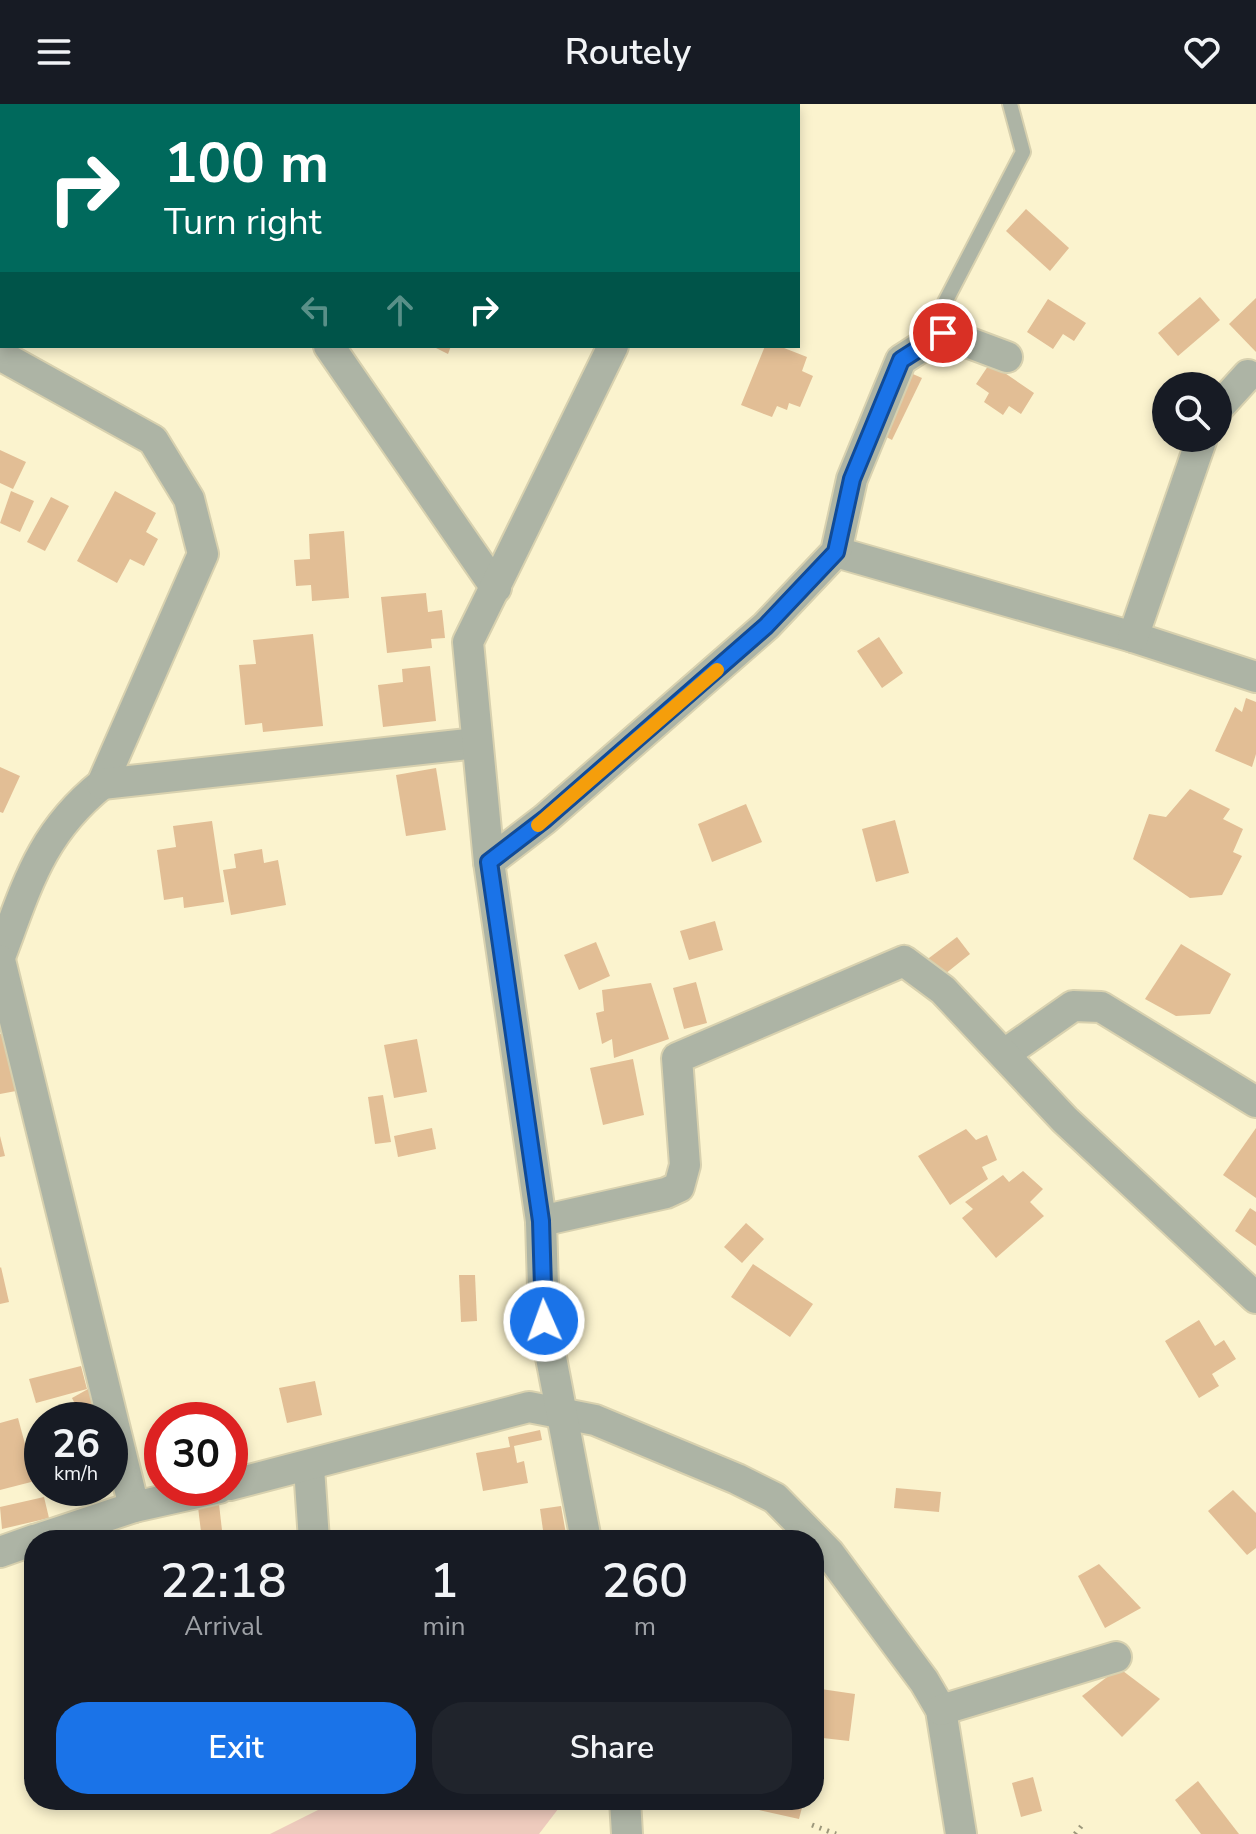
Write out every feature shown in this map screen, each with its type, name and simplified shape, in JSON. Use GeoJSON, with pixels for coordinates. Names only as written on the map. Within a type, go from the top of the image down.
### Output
{"type":"FeatureCollection","features":[{"type":"Feature","properties":{"kind":"street"},"geometry":{"type":"LineString","coordinates":[[489,862],[545,819],[766,626],[836,552],[852,479],[901,360],[943,333],[1007,357]]}},
{"type":"Feature","properties":{"kind":"street"},"geometry":{"type":"LineString","coordinates":[[330,348],[496,588]]}},
{"type":"Feature","properties":{"kind":"street"},"geometry":{"type":"LineString","coordinates":[[584,1530],[544,1321],[541,1221],[489,862],[468,642],[612,348]]}},
{"type":"Feature","properties":{"kind":"street"},"geometry":{"type":"LineString","coordinates":[[0,355],[153,440],[189,499],[203,554],[102,784],[71,809],[36,861],[0,959],[134,1507]]}},
{"type":"Feature","properties":{"kind":"street"},"geometry":{"type":"LineString","coordinates":[[1232,393],[1248,375]]}},
{"type":"Feature","properties":{"kind":"street"},"geometry":{"type":"LineString","coordinates":[[1133,637],[1197,452]]}},
{"type":"Feature","properties":{"kind":"street"},"geometry":{"type":"LineString","coordinates":[[836,552],[1133,637],[1256,677]]}},
{"type":"Feature","properties":{"kind":"street"},"geometry":{"type":"LineString","coordinates":[[102,784],[477,743]]}},
{"type":"Feature","properties":{"kind":"street"},"geometry":{"type":"LineString","coordinates":[[541,1221],[666,1193],[679,1187],[685,1165],[677,1058],[886,966],[904,961],[943,990],[1006,1053],[1065,1120],[1256,1298]]}},
{"type":"Feature","properties":{"kind":"street"},"geometry":{"type":"LineString","coordinates":[[1006,1053],[1073,1006],[1101,1007],[1256,1102]]}},
{"type":"Feature","properties":{"kind":"street"},"geometry":{"type":"LineString","coordinates":[[248,1481],[309,1468],[529,1407],[595,1420],[775,1498],[806,1530]]}},
{"type":"Feature","properties":{"kind":"street"},"geometry":{"type":"LineString","coordinates":[[309,1468],[313,1530]]}},
{"type":"Feature","properties":{"kind":"street"},"geometry":{"type":"LineString","coordinates":[[65,1530],[144,1505]]}},
{"type":"Feature","properties":{"kind":"street"},"geometry":{"type":"LineString","coordinates":[[0,1552],[24,1544]]}},
{"type":"Feature","properties":{"kind":"street"},"geometry":{"type":"LineString","coordinates":[[824,1548],[924,1681],[941,1710],[961,1834]]}},
{"type":"Feature","properties":{"kind":"street"},"geometry":{"type":"LineString","coordinates":[[941,1710],[1116,1657]]}},
{"type":"Feature","properties":{"kind":"street"},"geometry":{"type":"LineString","coordinates":[[626,1810],[627,1834]]}},
{"type":"Feature","properties":{"kind":"lane"},"geometry":{"type":"LineString","coordinates":[[927,337],[1023,152],[1010,104]]}},
{"type":"Feature","properties":{"kind":"path"},"geometry":{"type":"LineString","coordinates":[[1075,1834],[1083,1824]]}},
{"type":"Feature","properties":{"kind":"path"},"geometry":{"type":"LineString","coordinates":[[812,1825],[836,1834]]}},
{"type":"Feature","properties":{"kind":"shaded area"},"geometry":{"type":"Polygon","coordinates":[[[318,1810],[557,1810],[539,1834],[270,1834],[318,1810]]]}},
{"type":"Feature","properties":{"kind":"building"},"geometry":{"type":"Polygon","coordinates":[[[1026,209],[1069,248],[1050,271],[1006,231],[1026,209]]]}},
{"type":"Feature","properties":{"kind":"building"},"geometry":{"type":"Polygon","coordinates":[[[1200,297],[1220,320],[1178,356],[1158,333],[1200,297]]]}},
{"type":"Feature","properties":{"kind":"building"},"geometry":{"type":"Polygon","coordinates":[[[1256,298],[1256,352],[1229,324],[1256,298]]]}},
{"type":"Feature","properties":{"kind":"building"},"geometry":{"type":"Polygon","coordinates":[[[1048,299],[1086,323],[1074,341],[1063,334],[1053,349],[1027,332],[1048,299]]]}},
{"type":"Feature","properties":{"kind":"building"},"geometry":{"type":"Polygon","coordinates":[[[436,348],[450,348],[448,354],[436,348]]]}},
{"type":"Feature","properties":{"kind":"building"},"geometry":{"type":"Polygon","coordinates":[[[764,348],[784,348],[807,357],[802,371],[813,376],[800,407],[789,403],[787,410],[777,406],[772,417],[741,405],[764,348]]]}},
{"type":"Feature","properties":{"kind":"building"},"geometry":{"type":"Polygon","coordinates":[[[990,363],[1034,393],[1021,414],[1009,406],[1003,415],[984,402],[989,393],[976,384],[990,363]]]}},
{"type":"Feature","properties":{"kind":"building"},"geometry":{"type":"Polygon","coordinates":[[[906,371],[922,378],[892,440],[877,432],[906,371]]]}},
{"type":"Feature","properties":{"kind":"building"},"geometry":{"type":"Polygon","coordinates":[[[0,450],[26,462],[13,489],[0,483],[0,450]]]}},
{"type":"Feature","properties":{"kind":"building"},"geometry":{"type":"Polygon","coordinates":[[[11,491],[34,501],[20,532],[0,523],[11,491]]]}},
{"type":"Feature","properties":{"kind":"building"},"geometry":{"type":"Polygon","coordinates":[[[115,491],[156,513],[146,532],[158,539],[144,566],[130,559],[117,583],[77,561],[115,491]]]}},
{"type":"Feature","properties":{"kind":"building"},"geometry":{"type":"Polygon","coordinates":[[[51,497],[69,506],[45,551],[27,542],[51,497]]]}},
{"type":"Feature","properties":{"kind":"building"},"geometry":{"type":"Polygon","coordinates":[[[344,531],[349,598],[312,601],[311,585],[296,586],[294,560],[310,559],[309,534],[344,531]]]}},
{"type":"Feature","properties":{"kind":"building"},"geometry":{"type":"Polygon","coordinates":[[[426,593],[428,612],[442,610],[445,638],[431,639],[432,648],[387,653],[381,597],[426,593]]]}},
{"type":"Feature","properties":{"kind":"building"},"geometry":{"type":"Polygon","coordinates":[[[313,634],[323,726],[263,732],[262,723],[245,725],[239,665],[256,664],[253,640],[313,634]]]}},
{"type":"Feature","properties":{"kind":"building"},"geometry":{"type":"Polygon","coordinates":[[[879,637],[903,673],[882,688],[857,651],[879,637]]]}},
{"type":"Feature","properties":{"kind":"building"},"geometry":{"type":"Polygon","coordinates":[[[430,666],[436,721],[383,727],[378,685],[403,682],[402,669],[430,666]]]}},
{"type":"Feature","properties":{"kind":"building"},"geometry":{"type":"Polygon","coordinates":[[[1246,698],[1256,702],[1256,754],[1252,767],[1215,751],[1235,707],[1242,712],[1246,698]]]}},
{"type":"Feature","properties":{"kind":"building"},"geometry":{"type":"Polygon","coordinates":[[[0,767],[20,776],[3,813],[0,812],[0,767]]]}},
{"type":"Feature","properties":{"kind":"building"},"geometry":{"type":"Polygon","coordinates":[[[436,768],[446,830],[406,836],[396,775],[436,768]]]}},
{"type":"Feature","properties":{"kind":"building"},"geometry":{"type":"Polygon","coordinates":[[[1190,789],[1230,809],[1223,819],[1243,829],[1233,852],[1242,856],[1222,895],[1190,898],[1133,859],[1149,814],[1166,817],[1190,789]]]}},
{"type":"Feature","properties":{"kind":"building"},"geometry":{"type":"Polygon","coordinates":[[[746,804],[762,842],[712,862],[698,824],[746,804]]]}},
{"type":"Feature","properties":{"kind":"building"},"geometry":{"type":"Polygon","coordinates":[[[895,820],[909,873],[876,882],[862,829],[895,820]]]}},
{"type":"Feature","properties":{"kind":"building"},"geometry":{"type":"Polygon","coordinates":[[[212,821],[224,902],[184,908],[183,897],[164,900],[157,850],[176,847],[173,826],[212,821]]]}},
{"type":"Feature","properties":{"kind":"building"},"geometry":{"type":"Polygon","coordinates":[[[262,849],[264,863],[278,860],[286,905],[231,915],[223,870],[236,868],[234,854],[262,849]]]}},
{"type":"Feature","properties":{"kind":"building"},"geometry":{"type":"Polygon","coordinates":[[[715,921],[723,950],[689,960],[680,931],[715,921]]]}},
{"type":"Feature","properties":{"kind":"building"},"geometry":{"type":"Polygon","coordinates":[[[957,937],[970,954],[935,982],[921,964],[957,937]]]}},
{"type":"Feature","properties":{"kind":"building"},"geometry":{"type":"Polygon","coordinates":[[[596,942],[610,976],[579,990],[564,955],[596,942]]]}},
{"type":"Feature","properties":{"kind":"building"},"geometry":{"type":"Polygon","coordinates":[[[1181,944],[1231,974],[1210,1014],[1176,1016],[1145,999],[1181,944]]]}},
{"type":"Feature","properties":{"kind":"building"},"geometry":{"type":"Polygon","coordinates":[[[696,982],[707,1023],[684,1029],[673,988],[696,982]]]}},
{"type":"Feature","properties":{"kind":"building"},"geometry":{"type":"Polygon","coordinates":[[[651,983],[669,1039],[614,1058],[612,1039],[602,1044],[596,1013],[604,1011],[602,990],[651,983]]]}},
{"type":"Feature","properties":{"kind":"building"},"geometry":{"type":"Polygon","coordinates":[[[6,1033],[16,1091],[0,1094],[0,1034],[6,1033]]]}},
{"type":"Feature","properties":{"kind":"building"},"geometry":{"type":"Polygon","coordinates":[[[417,1039],[427,1092],[394,1098],[384,1045],[417,1039]]]}},
{"type":"Feature","properties":{"kind":"building"},"geometry":{"type":"Polygon","coordinates":[[[633,1059],[644,1115],[603,1125],[590,1068],[633,1059]]]}},
{"type":"Feature","properties":{"kind":"building"},"geometry":{"type":"Polygon","coordinates":[[[383,1095],[391,1142],[375,1144],[368,1097],[383,1095]]]}},
{"type":"Feature","properties":{"kind":"building"},"geometry":{"type":"Polygon","coordinates":[[[432,1128],[436,1149],[398,1157],[394,1136],[432,1128]]]}},
{"type":"Feature","properties":{"kind":"building"},"geometry":{"type":"Polygon","coordinates":[[[1256,1128],[1256,1198],[1223,1175],[1256,1128]]]}},
{"type":"Feature","properties":{"kind":"building"},"geometry":{"type":"Polygon","coordinates":[[[966,1129],[976,1140],[987,1135],[997,1160],[982,1167],[988,1179],[950,1205],[918,1156],[966,1129]]]}},
{"type":"Feature","properties":{"kind":"building"},"geometry":{"type":"Polygon","coordinates":[[[0,1136],[5,1156],[0,1157],[0,1136]]]}},
{"type":"Feature","properties":{"kind":"building"},"geometry":{"type":"Polygon","coordinates":[[[1023,1171],[1043,1189],[1030,1202],[1044,1216],[996,1258],[962,1218],[973,1209],[965,1202],[1003,1175],[1009,1182],[1023,1171]]]}},
{"type":"Feature","properties":{"kind":"building"},"geometry":{"type":"Polygon","coordinates":[[[1250,1208],[1256,1212],[1256,1246],[1235,1231],[1250,1208]]]}},
{"type":"Feature","properties":{"kind":"building"},"geometry":{"type":"Polygon","coordinates":[[[746,1223],[764,1239],[742,1263],[724,1247],[746,1223]]]}},
{"type":"Feature","properties":{"kind":"building"},"geometry":{"type":"Polygon","coordinates":[[[753,1264],[813,1304],[790,1337],[731,1297],[753,1264]]]}},
{"type":"Feature","properties":{"kind":"building"},"geometry":{"type":"Polygon","coordinates":[[[0,1268],[9,1302],[0,1304],[0,1268]]]}},
{"type":"Feature","properties":{"kind":"building"},"geometry":{"type":"Polygon","coordinates":[[[459,1275],[475,1275],[477,1321],[461,1322],[459,1275]]]}},
{"type":"Feature","properties":{"kind":"building"},"geometry":{"type":"Polygon","coordinates":[[[1199,1320],[1215,1346],[1224,1340],[1236,1359],[1212,1374],[1219,1386],[1199,1398],[1165,1341],[1199,1320]]]}},
{"type":"Feature","properties":{"kind":"building"},"geometry":{"type":"Polygon","coordinates":[[[81,1366],[87,1389],[36,1402],[29,1379],[81,1366]]]}},
{"type":"Feature","properties":{"kind":"building"},"geometry":{"type":"Polygon","coordinates":[[[315,1381],[322,1415],[287,1423],[279,1388],[315,1381]]]}},
{"type":"Feature","properties":{"kind":"building"},"geometry":{"type":"Polygon","coordinates":[[[88,1389],[95,1402],[74,1402],[72,1398],[88,1389]]]}},
{"type":"Feature","properties":{"kind":"building"},"geometry":{"type":"Polygon","coordinates":[[[18,1418],[24,1440],[24,1484],[0,1490],[0,1423],[18,1418]]]}},
{"type":"Feature","properties":{"kind":"building"},"geometry":{"type":"Polygon","coordinates":[[[540,1430],[542,1440],[514,1446],[517,1463],[524,1461],[528,1483],[483,1491],[476,1453],[510,1447],[508,1437],[540,1430]]]}},
{"type":"Feature","properties":{"kind":"building"},"geometry":{"type":"Polygon","coordinates":[[[896,1488],[941,1492],[939,1512],[894,1508],[896,1488]]]}},
{"type":"Feature","properties":{"kind":"building"},"geometry":{"type":"Polygon","coordinates":[[[1233,1490],[1256,1513],[1256,1548],[1247,1555],[1208,1511],[1233,1490]]]}},
{"type":"Feature","properties":{"kind":"building"},"geometry":{"type":"Polygon","coordinates":[[[24,1502],[24,1506],[46,1506],[49,1518],[2,1529],[0,1507],[24,1502]]]}},
{"type":"Feature","properties":{"kind":"building"},"geometry":{"type":"Polygon","coordinates":[[[219,1506],[222,1530],[201,1530],[198,1507],[219,1506]]]}},
{"type":"Feature","properties":{"kind":"building"},"geometry":{"type":"Polygon","coordinates":[[[561,1506],[565,1530],[543,1530],[540,1509],[561,1506]]]}},
{"type":"Feature","properties":{"kind":"building"},"geometry":{"type":"Polygon","coordinates":[[[1099,1564],[1141,1608],[1105,1628],[1078,1576],[1099,1564]]]}},
{"type":"Feature","properties":{"kind":"building"},"geometry":{"type":"Polygon","coordinates":[[[1119,1668],[1160,1699],[1122,1737],[1082,1696],[1119,1668]]]}},
{"type":"Feature","properties":{"kind":"building"},"geometry":{"type":"Polygon","coordinates":[[[824,1689],[855,1694],[849,1741],[824,1738],[824,1689]]]}},
{"type":"Feature","properties":{"kind":"building"},"geometry":{"type":"Polygon","coordinates":[[[1033,1777],[1042,1811],[1021,1817],[1012,1783],[1033,1777]]]}},
{"type":"Feature","properties":{"kind":"building"},"geometry":{"type":"Polygon","coordinates":[[[1198,1781],[1239,1834],[1201,1834],[1175,1800],[1198,1781]]]}},
{"type":"Feature","properties":{"kind":"building"},"geometry":{"type":"Polygon","coordinates":[[[759,1810],[801,1810],[799,1819],[759,1810]]]}},
{"type":"Feature","properties":{"kind":"slow traffic"},"geometry":{"type":"LineString","coordinates":[[538,825],[717,670]]}},
{"type":"Feature","properties":{"kind":"route"},"geometry":{"type":"LineString","coordinates":[[544,1321],[541,1221],[489,862],[545,819],[766,626],[836,552],[852,479],[901,360],[943,333]]}}]}
